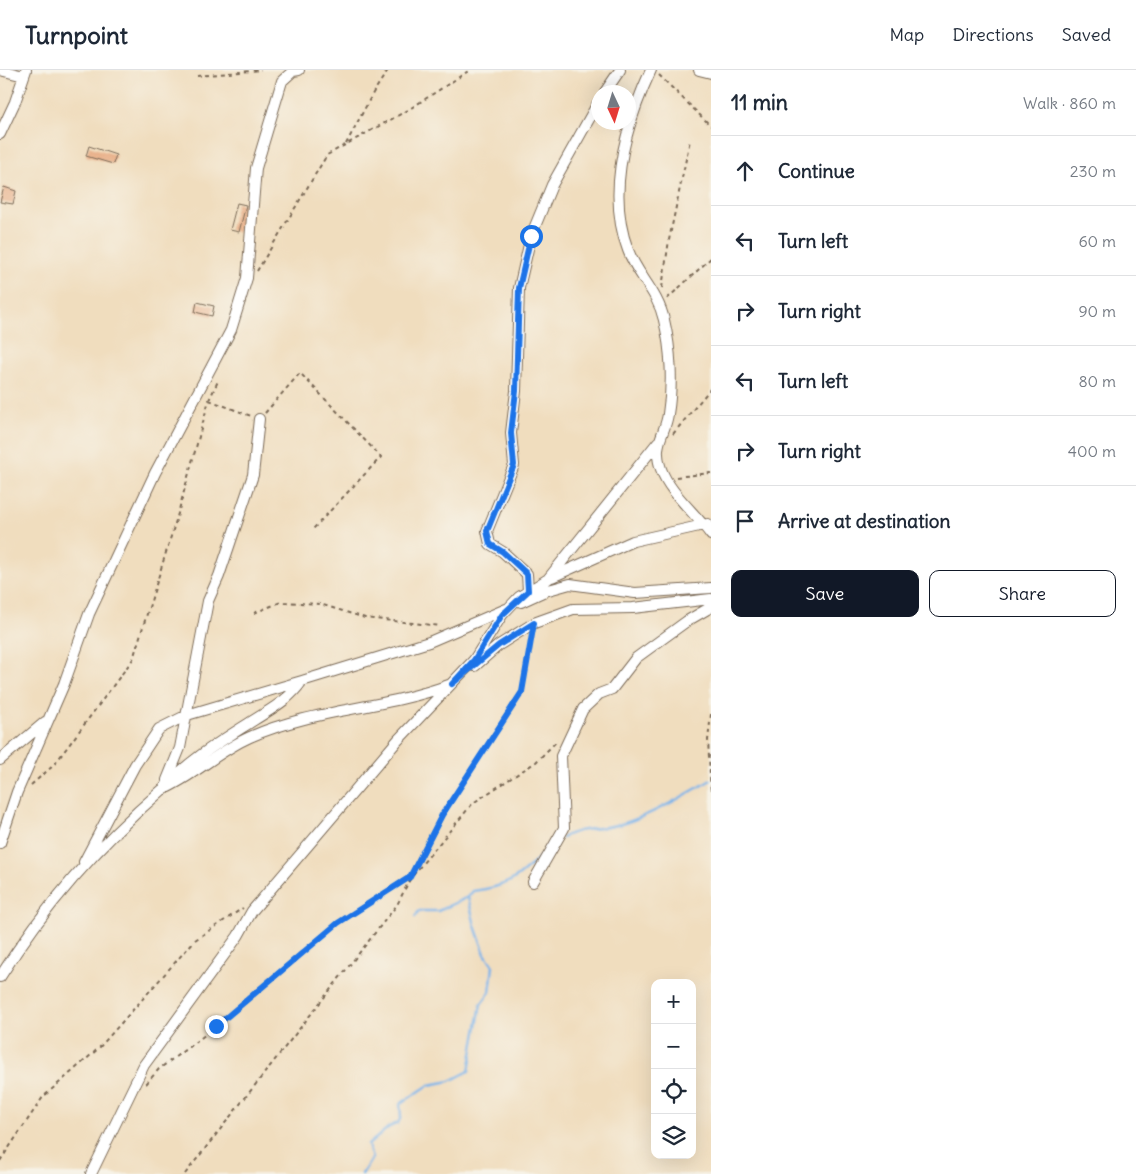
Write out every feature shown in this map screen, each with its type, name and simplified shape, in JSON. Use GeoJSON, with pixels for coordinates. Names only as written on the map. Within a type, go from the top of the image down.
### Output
{"type":"FeatureCollection","features":[{"type":"Feature","properties":{"kind":"street"},"geometry":{"type":"LineString","coordinates":[[0,70],[25,73],[0,134]]}},
{"type":"Feature","properties":{"kind":"street"},"geometry":{"type":"LineString","coordinates":[[0,843],[17,792],[47,719],[64,684],[89,614],[173,437],[231,330],[247,278],[256,168],[282,81],[293,71],[299,70]]}},
{"type":"Feature","properties":{"kind":"street"},"geometry":{"type":"LineString","coordinates":[[610,85],[620,70]]}},
{"type":"Feature","properties":{"kind":"street"},"geometry":{"type":"LineString","coordinates":[[548,579],[658,442],[668,415],[670,361],[664,319],[656,294],[628,251],[620,222],[619,194],[622,152],[632,119],[652,70]]}},
{"type":"Feature","properties":{"kind":"street"},"geometry":{"type":"LineString","coordinates":[[699,70],[711,73]]}},
{"type":"Feature","properties":{"kind":"street"},"geometry":{"type":"LineString","coordinates":[[528,591],[527,574],[503,552],[490,544],[487,531],[514,465],[511,433],[516,391],[519,288],[531,236],[552,185],[591,115]]}},
{"type":"Feature","properties":{"kind":"street"},"geometry":{"type":"LineString","coordinates":[[162,790],[180,748],[208,601],[219,576],[253,475],[259,420]]}},
{"type":"Feature","properties":{"kind":"street"},"geometry":{"type":"LineString","coordinates":[[658,442],[661,468],[672,489],[707,524],[711,535]]}},
{"type":"Feature","properties":{"kind":"street"},"geometry":{"type":"LineString","coordinates":[[91,1174],[144,1065],[238,936],[252,911],[387,753],[474,660],[502,615],[528,591],[548,579],[632,541],[707,524]]}},
{"type":"Feature","properties":{"kind":"street"},"geometry":{"type":"LineString","coordinates":[[79,871],[135,765],[159,729],[187,715],[429,642],[545,591],[570,584],[635,593],[711,588]]}},
{"type":"Feature","properties":{"kind":"street"},"geometry":{"type":"LineString","coordinates":[[162,790],[179,783],[224,750],[250,737],[339,711],[424,694],[452,684],[499,645],[534,623],[573,609],[633,608],[711,599]]}},
{"type":"Feature","properties":{"kind":"street"},"geometry":{"type":"LineString","coordinates":[[533,882],[564,828],[561,756],[583,709],[599,694],[612,689],[636,658],[686,621],[711,607]]}},
{"type":"Feature","properties":{"kind":"street"},"geometry":{"type":"LineString","coordinates":[[0,977],[48,907],[79,871],[176,775],[209,749],[292,696],[302,681]]}},
{"type":"Feature","properties":{"kind":"street"},"geometry":{"type":"LineString","coordinates":[[0,760],[47,719]]}},
{"type":"Feature","properties":{"kind":"path"},"geometry":{"type":"LineString","coordinates":[[197,76],[262,70]]}},
{"type":"Feature","properties":{"kind":"path"},"geometry":{"type":"LineString","coordinates":[[346,144],[373,93],[388,70]]}},
{"type":"Feature","properties":{"kind":"path"},"geometry":{"type":"LineString","coordinates":[[253,279],[327,155],[408,110],[470,70]]}},
{"type":"Feature","properties":{"kind":"path"},"geometry":{"type":"LineString","coordinates":[[652,70],[711,126]]}},
{"type":"Feature","properties":{"kind":"path"},"geometry":{"type":"LineString","coordinates":[[659,305],[669,240],[690,140]]}},
{"type":"Feature","properties":{"kind":"path"},"geometry":{"type":"LineString","coordinates":[[659,305],[711,258]]}},
{"type":"Feature","properties":{"kind":"path"},"geometry":{"type":"LineString","coordinates":[[209,400],[259,420],[300,373],[381,457],[313,529]]}},
{"type":"Feature","properties":{"kind":"path"},"geometry":{"type":"LineString","coordinates":[[27,788],[54,765],[132,659],[177,517],[209,400],[219,378]]}},
{"type":"Feature","properties":{"kind":"path"},"geometry":{"type":"LineString","coordinates":[[671,436],[711,388]]}},
{"type":"Feature","properties":{"kind":"path"},"geometry":{"type":"LineString","coordinates":[[666,478],[711,473]]}},
{"type":"Feature","properties":{"kind":"path"},"geometry":{"type":"LineString","coordinates":[[254,612],[281,602],[320,604],[365,618],[442,626]]}},
{"type":"Feature","properties":{"kind":"path"},"geometry":{"type":"LineString","coordinates":[[184,1174],[396,905],[442,815],[522,692],[534,623]]}},
{"type":"Feature","properties":{"kind":"path"},"geometry":{"type":"LineString","coordinates":[[711,714],[708,740],[711,793]]}},
{"type":"Feature","properties":{"kind":"path"},"geometry":{"type":"LineString","coordinates":[[140,1091],[159,1069],[216,1026],[338,923],[410,877],[473,803],[536,762],[556,742]]}},
{"type":"Feature","properties":{"kind":"path"},"geometry":{"type":"LineString","coordinates":[[0,1161],[43,1097],[99,1048],[195,940],[243,908]]}},
{"type":"Feature","properties":{"kind":"building"},"geometry":{"type":"Polygon","coordinates":[[[89,146],[116,155],[113,164],[86,156],[89,146]]]}},
{"type":"Feature","properties":{"kind":"building"},"geometry":{"type":"Polygon","coordinates":[[[4,187],[16,191],[13,204],[0,202],[4,187]]]}},
{"type":"Feature","properties":{"kind":"building"},"geometry":{"type":"Polygon","coordinates":[[[237,203],[246,205],[239,232],[230,230],[237,203]]]}},
{"type":"Feature","properties":{"kind":"building"},"geometry":{"type":"Polygon","coordinates":[[[197,302],[214,306],[212,316],[195,312],[197,302]]]}},
{"type":"Feature","properties":{"kind":"waterway"},"geometry":{"type":"LineString","coordinates":[[562,838],[569,834],[617,825],[636,819],[669,804],[711,780]]}},
{"type":"Feature","properties":{"kind":"waterway"},"geometry":{"type":"LineString","coordinates":[[362,1174],[372,1158],[368,1145],[389,1127],[398,1123],[401,1117],[400,1104],[429,1085],[450,1081],[469,1071],[481,1004],[490,992],[493,966],[485,954],[475,926],[468,897],[473,891],[497,886],[514,879],[546,851]]}},
{"type":"Feature","properties":{"kind":"waterway"},"geometry":{"type":"LineString","coordinates":[[415,917],[419,911],[438,911],[468,897]]}},
{"type":"Feature","properties":{"kind":"route"},"geometry":{"type":"LineString","coordinates":[[216,1026],[338,923],[410,877],[442,815],[522,692],[534,623],[499,645],[452,684],[474,660],[502,615],[519,597],[528,591],[527,574],[503,552],[490,544],[487,531],[506,490],[514,465],[511,433],[516,391],[519,288],[531,236]]}}]}
